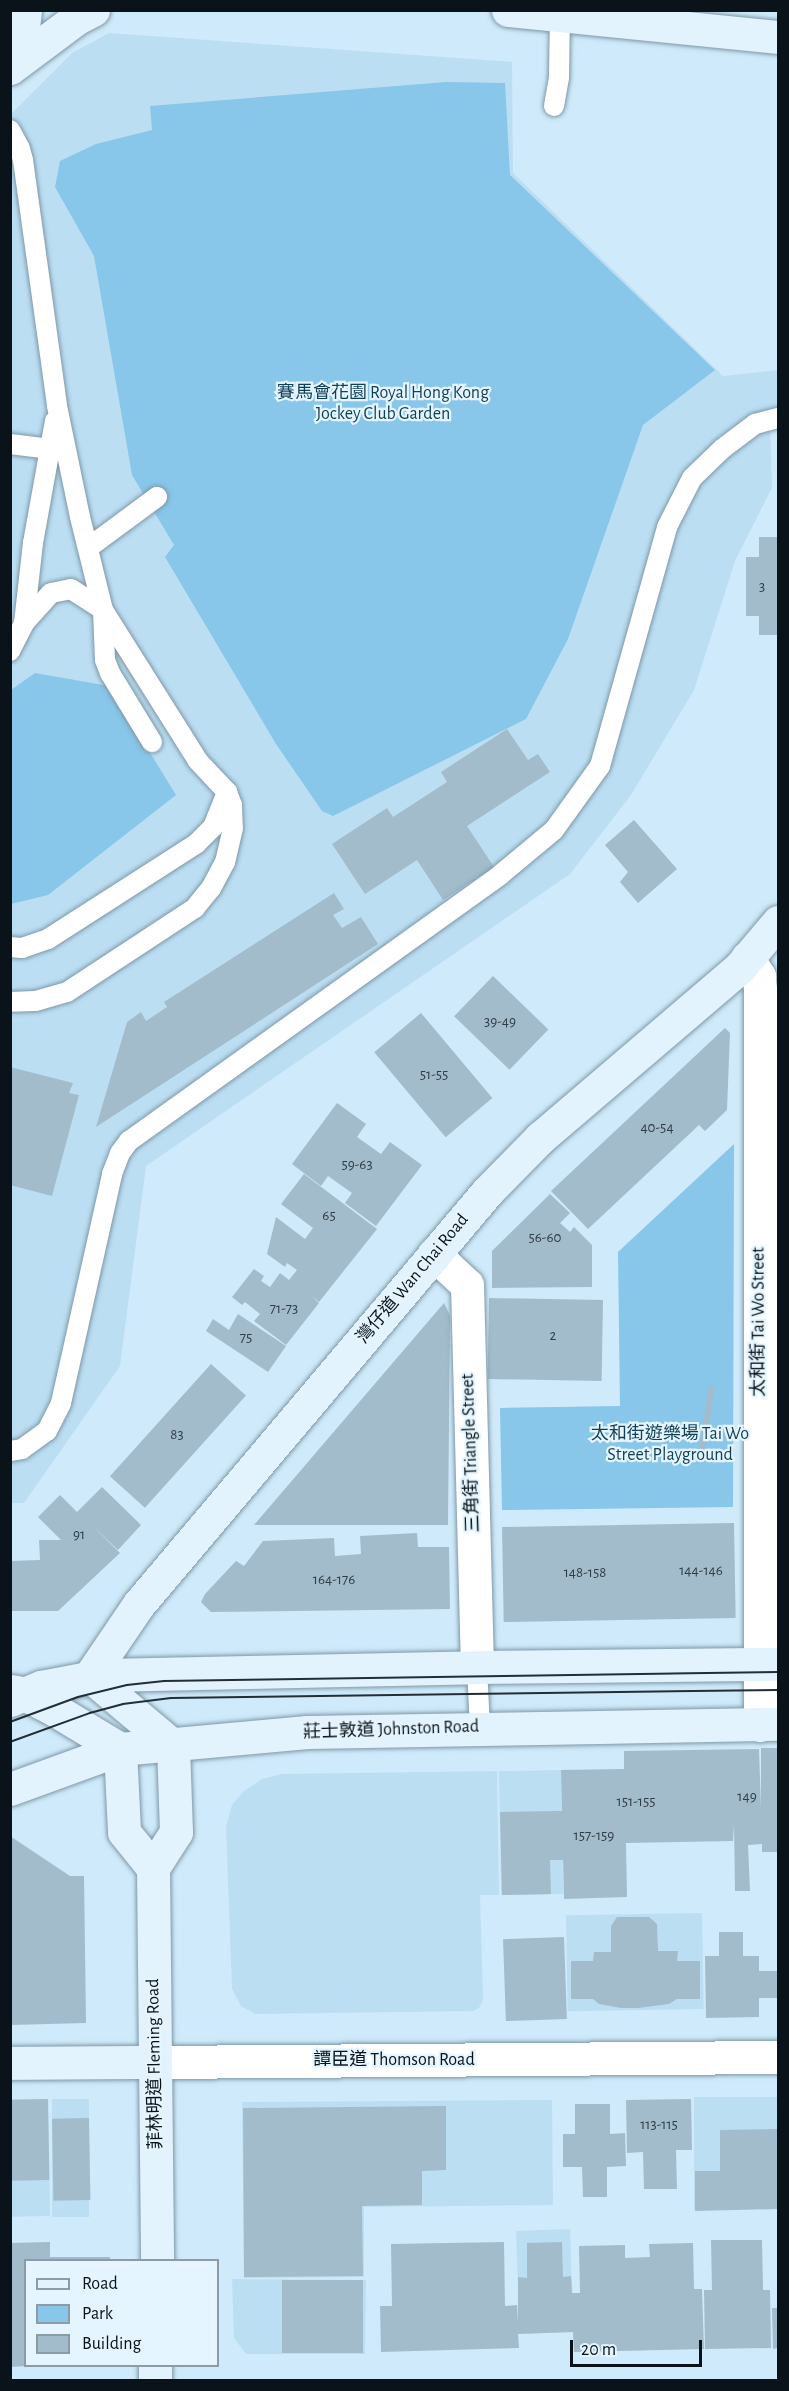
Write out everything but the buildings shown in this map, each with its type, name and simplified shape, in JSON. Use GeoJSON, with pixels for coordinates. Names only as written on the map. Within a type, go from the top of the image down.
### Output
{"type":"FeatureCollection","features":[{"type":"Feature","properties":{"kind":"street"},"geometry":{"type":"LineString","coordinates":[[15,63],[25,10]]}},
{"type":"Feature","properties":{"kind":"street"},"geometry":{"type":"LineString","coordinates":[[15,63],[78,18],[93,10]]}},
{"type":"Feature","properties":{"kind":"street"},"geometry":{"type":"LineString","coordinates":[[534,12],[778,37]]}},
{"type":"Feature","properties":{"kind":"street","name":"灣仔道 Wan Chai Road"},"geometry":{"type":"LineString","coordinates":[[90,1676],[139,1604],[487,1192],[540,1138],[767,942]]}},
{"type":"Feature","properties":{"kind":"street","name":"太和街 Tai Wo Street"},"geometry":{"type":"LineString","coordinates":[[767,942],[759,976],[769,1725]]}},
{"type":"Feature","properties":{"kind":"street","name":"三角街 Triangle Street"},"geometry":{"type":"LineString","coordinates":[[434,1254],[467,1285],[477,1667]]}},
{"type":"Feature","properties":{"kind":"street"},"geometry":{"type":"LineString","coordinates":[[14,1695],[90,1676],[477,1667],[768,1665]]}},
{"type":"Feature","properties":{"kind":"street"},"geometry":{"type":"LineString","coordinates":[[14,1695],[120,1749],[124,1832],[153,1868],[176,1832],[173,1746],[90,1676]]}},
{"type":"Feature","properties":{"kind":"street","name":"莊士敦道 Johnston Road"},"geometry":{"type":"LineString","coordinates":[[10,1789],[120,1749],[173,1746],[307,1732],[769,1725]]}},
{"type":"Feature","properties":{"kind":"street","name":"菲林明道 Fleming Road"},"geometry":{"type":"LineString","coordinates":[[153,1868],[157,2259]]}},
{"type":"Feature","properties":{"kind":"street","name":"譚臣道 Thomson Road"},"geometry":{"type":"LineString","coordinates":[[10,2063],[778,2057]]}},
{"type":"Feature","properties":{"kind":"lane"},"geometry":{"type":"LineString","coordinates":[[534,12],[559,77],[554,106]]}},
{"type":"Feature","properties":{"kind":"lane"},"geometry":{"type":"LineString","coordinates":[[10,130],[20,149],[57,406],[103,610],[102,645],[110,673],[152,742]]}},
{"type":"Feature","properties":{"kind":"lane"},"geometry":{"type":"LineString","coordinates":[[10,176],[28,198]]}},
{"type":"Feature","properties":{"kind":"lane"},"geometry":{"type":"LineString","coordinates":[[24,623],[33,543],[57,406]]}},
{"type":"Feature","properties":{"kind":"lane"},"geometry":{"type":"LineString","coordinates":[[10,1451],[22,1449],[47,1431],[61,1403],[112,1174],[124,1147],[500,875],[554,830],[600,766],[667,527],[692,478],[722,449],[755,424],[778,418]]}},
{"type":"Feature","properties":{"kind":"lane"},"geometry":{"type":"LineString","coordinates":[[10,444],[51,449]]}},
{"type":"Feature","properties":{"kind":"lane"},"geometry":{"type":"LineString","coordinates":[[88,548],[158,497]]}},
{"type":"Feature","properties":{"kind":"lane"},"geometry":{"type":"LineString","coordinates":[[10,651],[24,623],[51,593],[71,589],[103,610],[198,760],[227,792],[232,805],[233,828],[225,861],[211,888],[195,908],[67,992],[34,1001],[10,1002]]}},
{"type":"Feature","properties":{"kind":"lane"},"geometry":{"type":"LineString","coordinates":[[10,947],[22,948],[48,939],[196,844],[213,827],[227,792]]}},
{"type":"Feature","properties":{"kind":"lane"},"geometry":{"type":"LineString","coordinates":[[477,1667],[480,1728]]}},
{"type":"Feature","properties":{"kind":"shaded area"},"geometry":{"type":"Polygon","coordinates":[[[109,33],[512,62],[513,173],[723,376],[778,370],[778,418],[770,420],[772,488],[735,561],[694,690],[631,795],[570,874],[146,1166],[120,1366],[24,1503],[11,1503],[11,114],[72,53],[109,33]]]}},
{"type":"Feature","properties":{"kind":"shaded area"},"geometry":{"type":"Polygon","coordinates":[[[561,1770],[563,1894],[501,1895],[499,1771],[561,1770]]]}},
{"type":"Feature","properties":{"kind":"shaded area"},"geometry":{"type":"Polygon","coordinates":[[[497,1771],[499,1895],[480,1895],[483,2000],[479,2008],[473,2011],[255,2014],[241,2006],[232,1989],[226,1827],[232,1805],[244,1791],[262,1779],[282,1774],[497,1771]]]}},
{"type":"Feature","properties":{"kind":"shaded area"},"geometry":{"type":"Polygon","coordinates":[[[702,1913],[704,2009],[568,2011],[566,1915],[702,1913]]]}},
{"type":"Feature","properties":{"kind":"shaded area"},"geometry":{"type":"Polygon","coordinates":[[[694,2097],[778,2097],[778,2209],[694,2209],[694,2097]]]}},
{"type":"Feature","properties":{"kind":"shaded area"},"geometry":{"type":"Polygon","coordinates":[[[48,2099],[50,2216],[12,2217],[10,2100],[48,2099]]]}},
{"type":"Feature","properties":{"kind":"shaded area"},"geometry":{"type":"Polygon","coordinates":[[[52,2099],[89,2099],[89,2217],[52,2217],[52,2099]]]}},
{"type":"Feature","properties":{"kind":"shaded area"},"geometry":{"type":"Polygon","coordinates":[[[552,2100],[553,2205],[364,2207],[364,2277],[244,2278],[242,2102],[552,2100]]]}},
{"type":"Feature","properties":{"kind":"shaded area"},"geometry":{"type":"Polygon","coordinates":[[[570,2229],[574,2332],[520,2334],[516,2231],[570,2229]]]}},
{"type":"Feature","properties":{"kind":"shaded area"},"geometry":{"type":"Polygon","coordinates":[[[232,2279],[366,2280],[365,2354],[246,2354],[234,2338],[232,2279]]]}},
{"type":"Feature","properties":{"kind":"green space","name":"賽馬會花園 Royal Hong Kong Jockey Club Garden"},"geometry":{"type":"Polygon","coordinates":[[[446,82],[505,83],[510,175],[715,370],[643,425],[568,639],[526,719],[333,816],[322,811],[276,744],[165,557],[174,545],[132,475],[94,256],[55,187],[60,161],[96,144],[152,130],[150,106],[446,82]]]}},
{"type":"Feature","properties":{"kind":"green space"},"geometry":{"type":"Polygon","coordinates":[[[35,673],[109,686],[176,795],[48,895],[11,904],[11,690],[35,673]]]}},
{"type":"Feature","properties":{"kind":"green space","name":"太和街遊樂場 Tai Wo Street Playground"},"geometry":{"type":"Polygon","coordinates":[[[734,1144],[733,1507],[502,1510],[500,1408],[620,1406],[618,1252],[734,1144]]]}},
{"type":"Feature","properties":{"kind":"tram line"},"geometry":{"type":"LineString","coordinates":[[10,1722],[78,1697],[127,1685],[164,1681],[778,1672]]}},
{"type":"Feature","properties":{"kind":"tram line"},"geometry":{"type":"LineString","coordinates":[[10,1742],[90,1713],[123,1704],[171,1698],[778,1690]]}}]}
